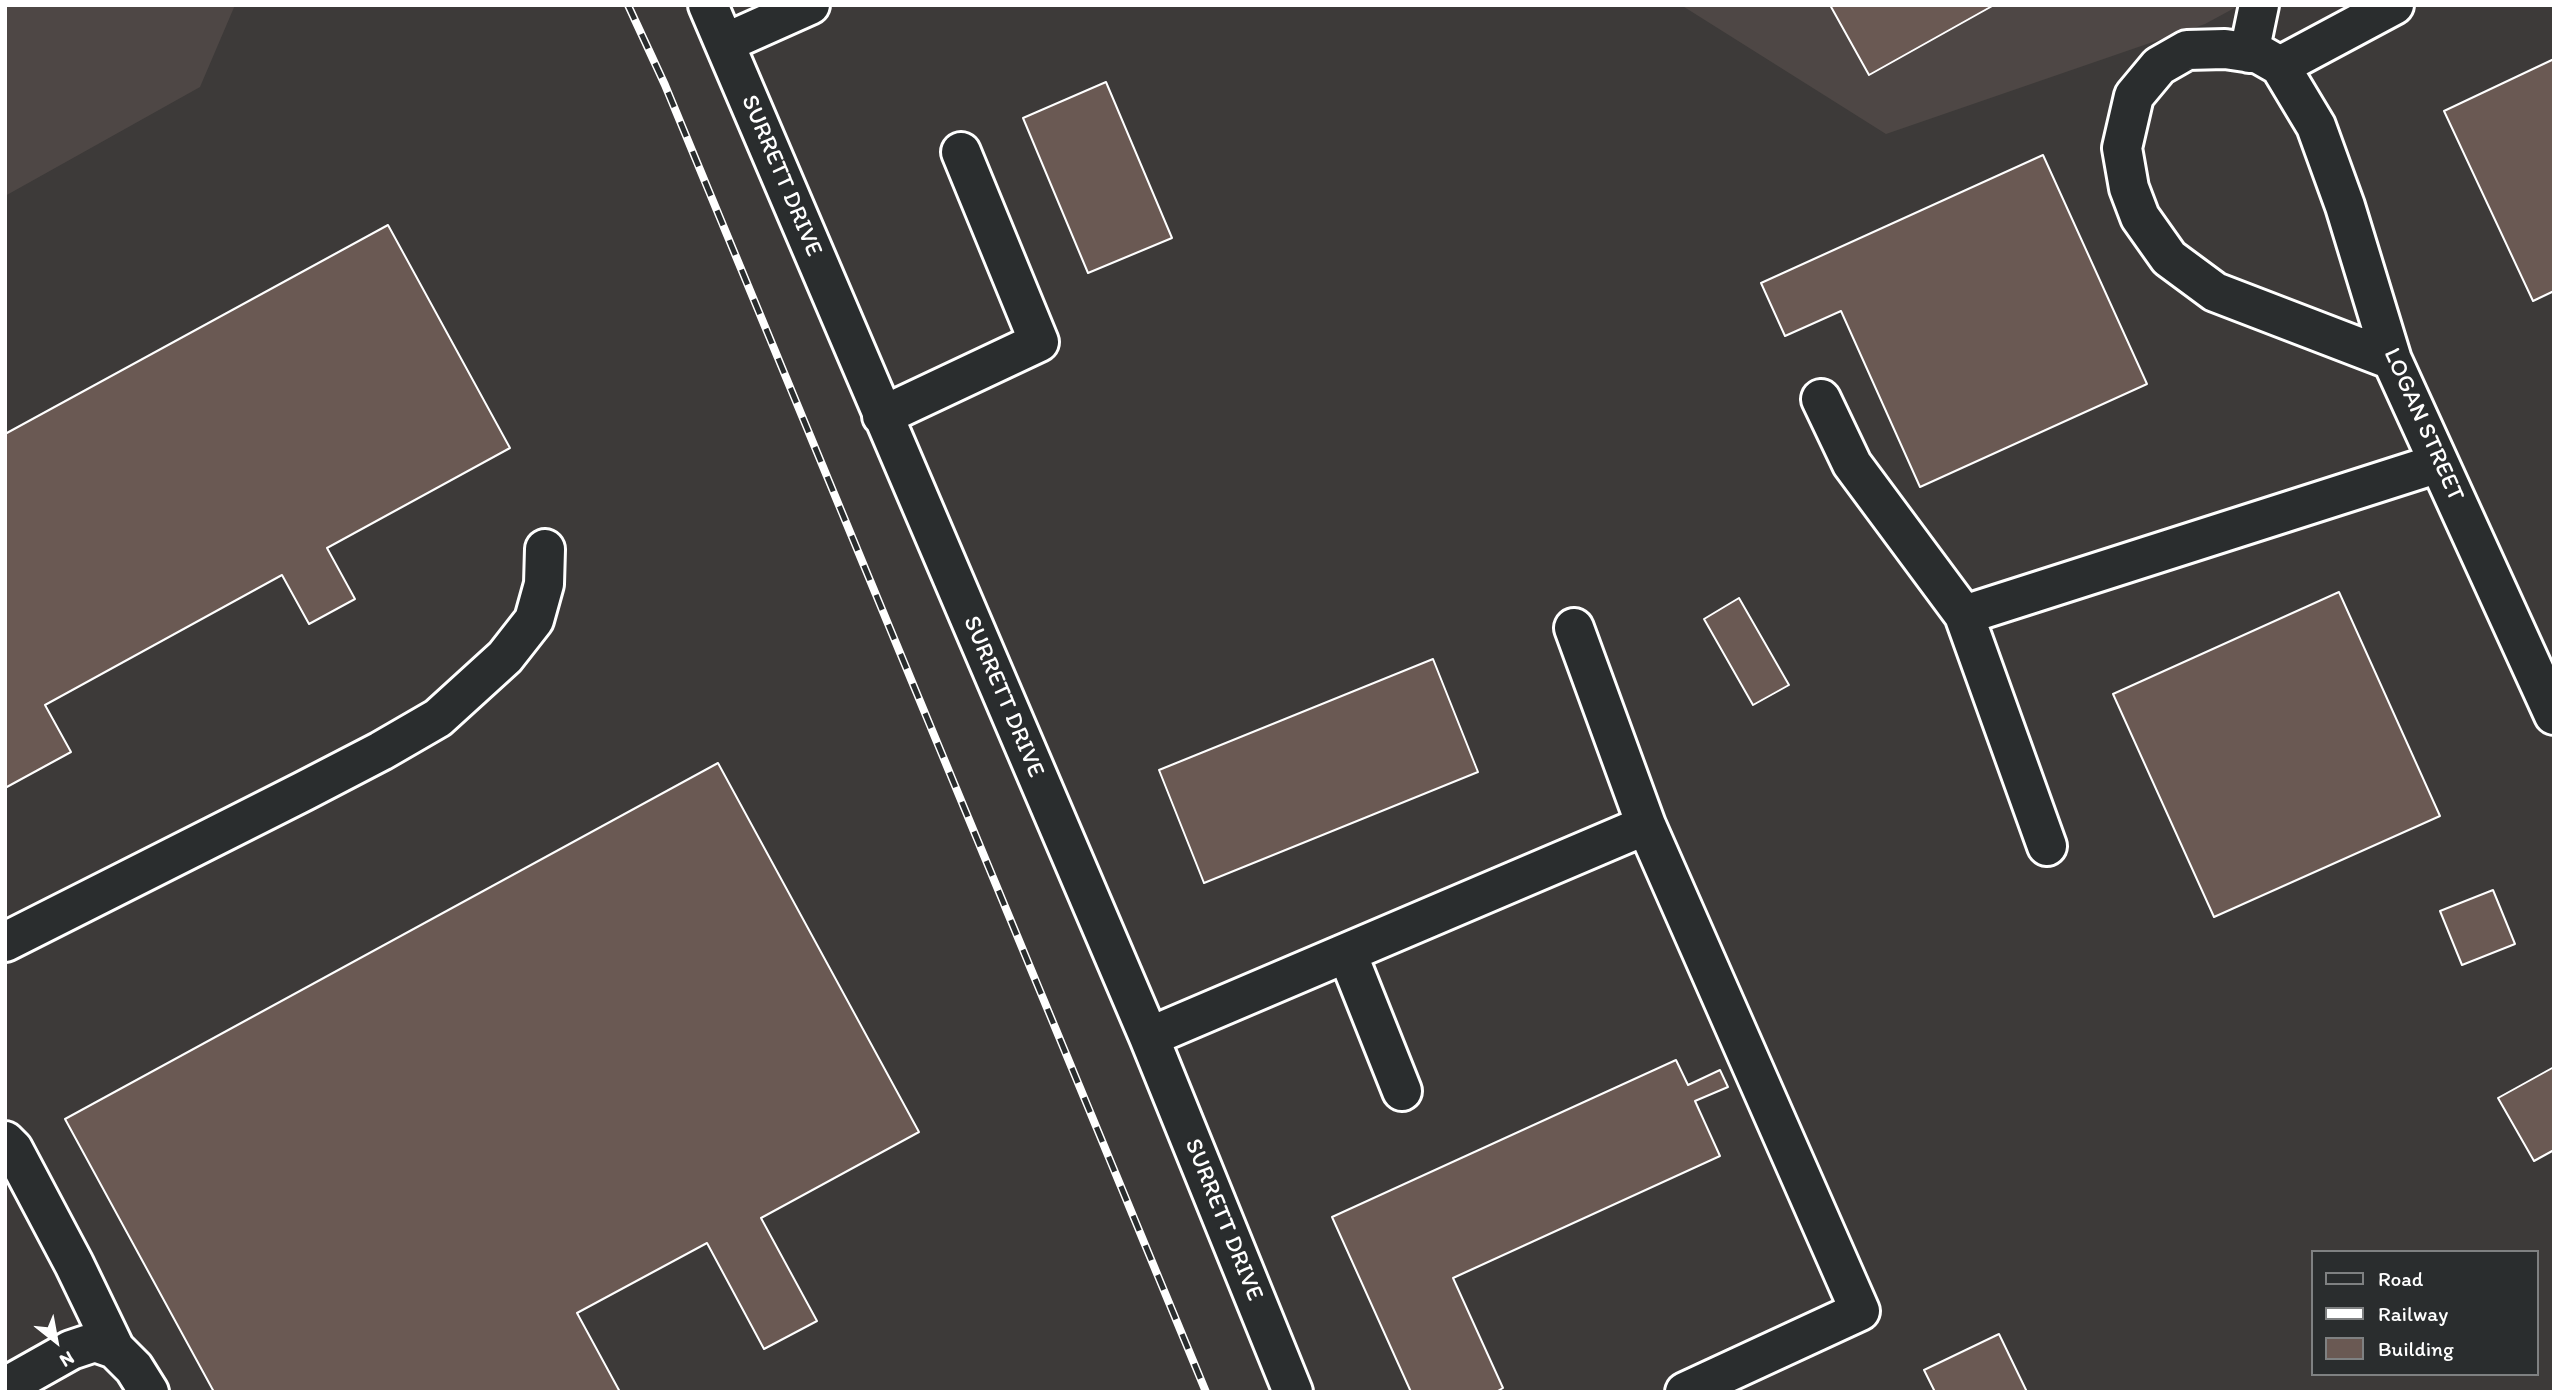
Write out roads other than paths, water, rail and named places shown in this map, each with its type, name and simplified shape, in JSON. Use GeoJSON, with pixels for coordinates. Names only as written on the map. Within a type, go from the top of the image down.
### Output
{"type":"FeatureCollection","features":[{"type":"Feature","properties":{"kind":"street","name":"SURRETT DRIVE"},"geometry":{"type":"LineString","coordinates":[[708,5],[1149,1037],[1293,1392]]}},
{"type":"Feature","properties":{"kind":"street"},"geometry":{"type":"LineString","coordinates":[[725,43],[810,5]]}},
{"type":"Feature","properties":{"kind":"street"},"geometry":{"type":"LineString","coordinates":[[2259,5],[2265,59]]}},
{"type":"Feature","properties":{"kind":"street"},"geometry":{"type":"LineString","coordinates":[[2392,360],[2215,292],[2169,257],[2140,218],[2129,188],[2122,148],[2134,96],[2159,66],[2187,50],[2225,49],[2265,59],[2393,5]]}},
{"type":"Feature","properties":{"kind":"street","name":"LOGAN STREET"},"geometry":{"type":"LineString","coordinates":[[2265,59],[2316,126],[2345,206],[2392,360],[2554,715]]}},
{"type":"Feature","properties":{"kind":"street"},"geometry":{"type":"LineString","coordinates":[[882,416],[1039,342],[961,152]]}},
{"type":"Feature","properties":{"kind":"street"},"geometry":{"type":"LineString","coordinates":[[1821,399],[1852,464],[1964,615],[2047,846]]}},
{"type":"Feature","properties":{"kind":"street"},"geometry":{"type":"LineString","coordinates":[[1964,615],[2439,463]]}},
{"type":"Feature","properties":{"kind":"street"},"geometry":{"type":"LineString","coordinates":[[5,942],[326,780],[438,718],[505,657],[534,620],[544,584],[545,550]]}},
{"type":"Feature","properties":{"kind":"street"},"geometry":{"type":"LineString","coordinates":[[1574,628],[1646,825],[1860,1311],[1685,1392]]}},
{"type":"Feature","properties":{"kind":"street"},"geometry":{"type":"LineString","coordinates":[[1149,1037],[1646,825]]}},
{"type":"Feature","properties":{"kind":"street"},"geometry":{"type":"LineString","coordinates":[[1347,953],[1402,1091]]}},
{"type":"Feature","properties":{"kind":"street"},"geometry":{"type":"LineString","coordinates":[[5,1141],[13,1149],[116,1349],[134,1368],[149,1392]]}},
{"type":"Feature","properties":{"kind":"street"},"geometry":{"type":"LineString","coordinates":[[13,1380],[71,1350],[95,1342],[116,1349]]}},
{"type":"Feature","properties":{"kind":"railway"},"geometry":{"type":"LineString","coordinates":[[628,5],[665,85],[1206,1392]]}}]}
